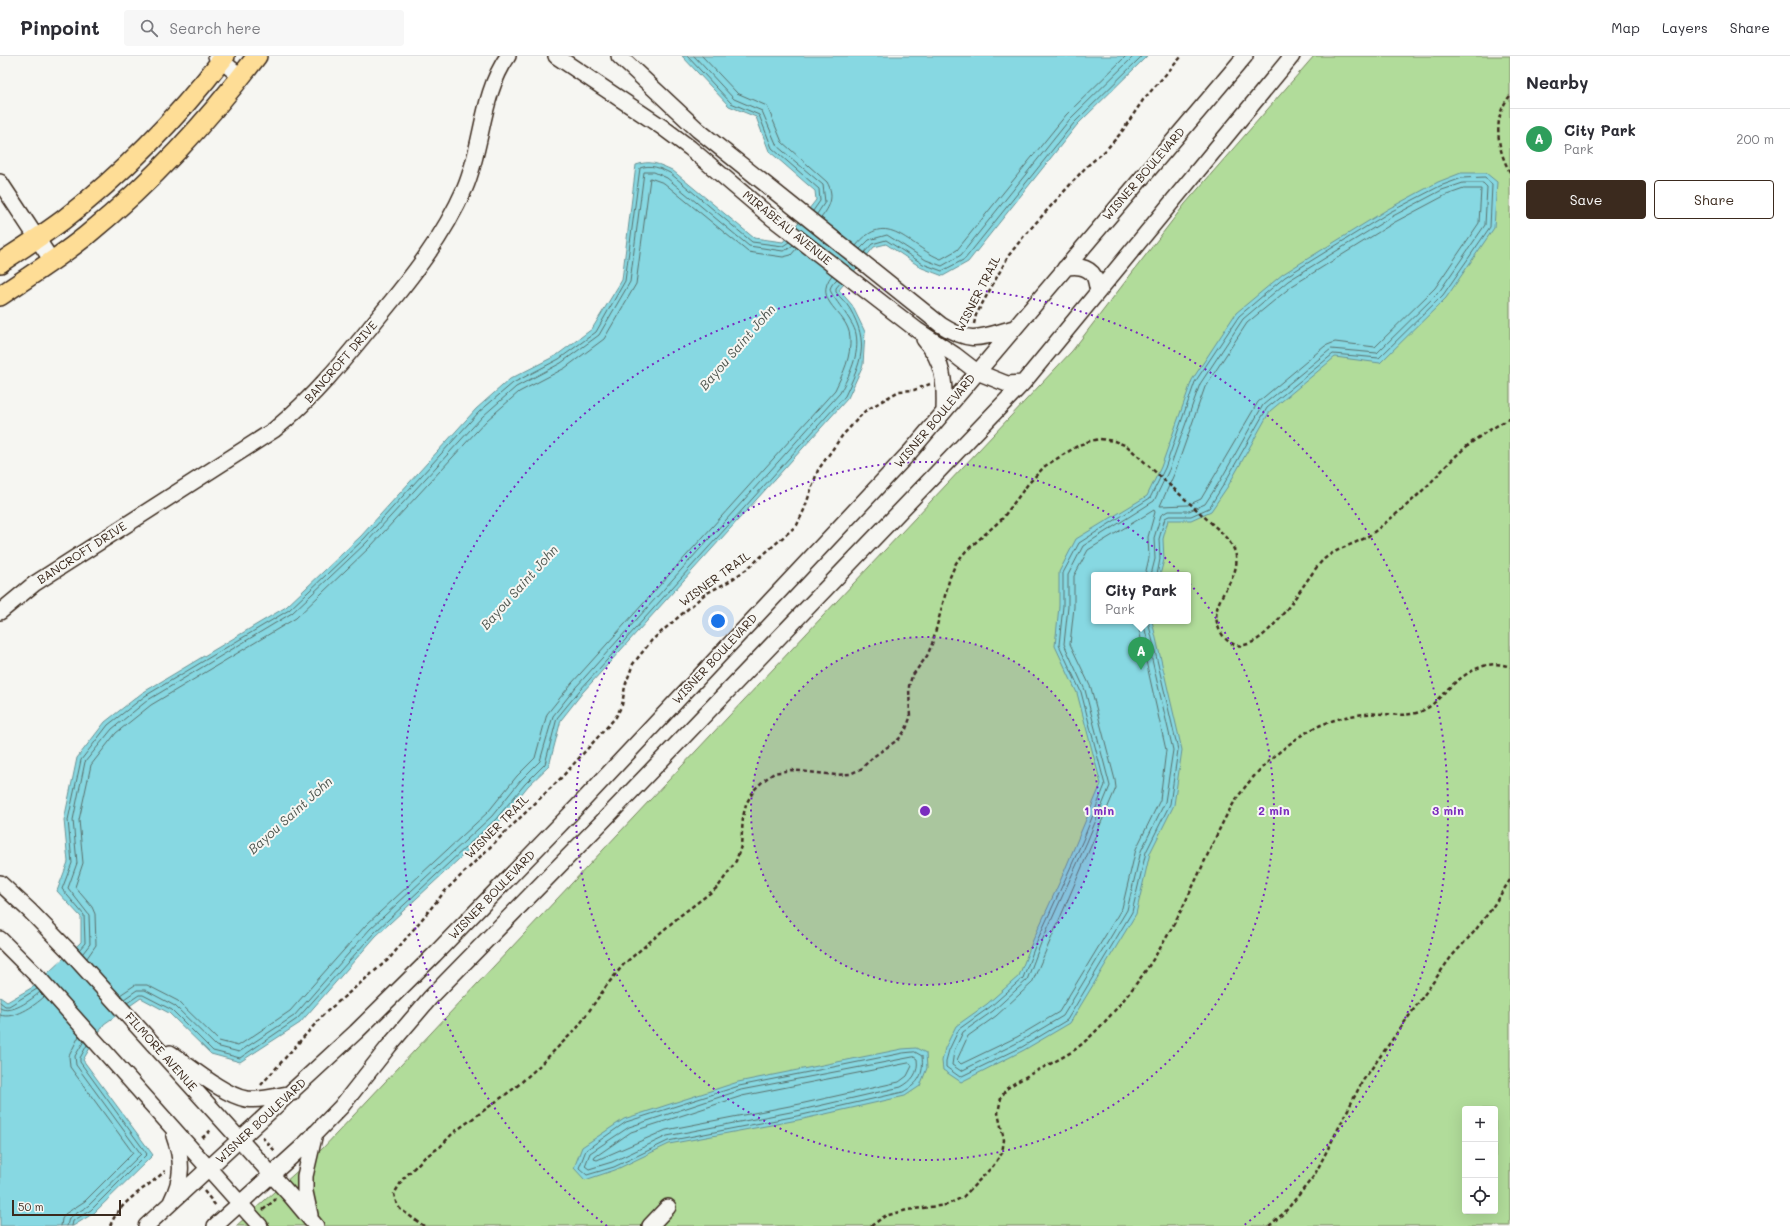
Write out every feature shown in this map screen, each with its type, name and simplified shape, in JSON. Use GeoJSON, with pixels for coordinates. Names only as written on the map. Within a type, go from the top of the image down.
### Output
{"type":"FeatureCollection","features":[{"type":"Feature","properties":{"kind":"main road"},"geometry":{"type":"LineString","coordinates":[[0,296],[86,236],[142,187],[180,150],[258,56]]}},
{"type":"Feature","properties":{"kind":"main road"},"geometry":{"type":"LineString","coordinates":[[0,263],[37,238],[104,186],[142,150],[179,111],[221,58]]}},
{"type":"Feature","properties":{"kind":"street","name":"BANCROFT DRIVE"},"geometry":{"type":"LineString","coordinates":[[0,612],[34,584],[274,430],[301,408],[331,376],[429,254],[447,226],[466,187],[495,80],[508,56]]}},
{"type":"Feature","properties":{"kind":"street","name":"MIRABEAU AVENUE"},"geometry":{"type":"LineString","coordinates":[[556,56],[662,127],[690,148],[772,218],[859,286],[917,330],[955,355],[977,372],[1007,384],[1024,383]]}},
{"type":"Feature","properties":{"kind":"street","name":"MIRABEAU AVENUE"},"geometry":{"type":"LineString","coordinates":[[620,56],[698,130],[941,325],[957,335],[967,337]]}},
{"type":"Feature","properties":{"kind":"street","name":"WISNER BOULEVARD"},"geometry":{"type":"LineString","coordinates":[[146,1226],[293,1092],[434,956],[572,812],[910,452],[1245,56]]}},
{"type":"Feature","properties":{"kind":"street"},"geometry":{"type":"LineString","coordinates":[[214,1226],[272,1174],[341,1107],[389,1046],[430,998],[601,823],[1024,383],[1292,56]]}},
{"type":"Feature","properties":{"kind":"street"},"geometry":{"type":"LineString","coordinates":[[221,58],[241,76]]}},
{"type":"Feature","properties":{"kind":"street"},"geometry":{"type":"LineString","coordinates":[[0,182],[52,261]]}},
{"type":"Feature","properties":{"kind":"street"},"geometry":{"type":"LineString","coordinates":[[1065,268],[1072,266],[1082,267],[1088,271],[1094,276],[1098,292]]}},
{"type":"Feature","properties":{"kind":"street"},"geometry":{"type":"LineString","coordinates":[[967,337],[974,338],[985,336],[1014,328]]}},
{"type":"Feature","properties":{"kind":"street"},"geometry":{"type":"LineString","coordinates":[[917,330],[934,350],[943,372],[945,393],[944,411]]}},
{"type":"Feature","properties":{"kind":"street","name":"FILMORE AVENUE"},"geometry":{"type":"LineString","coordinates":[[0,883],[30,910],[69,951],[272,1174],[314,1223]]}},
{"type":"Feature","properties":{"kind":"street"},"geometry":{"type":"LineString","coordinates":[[0,939],[38,977],[239,1204],[259,1220]]}},
{"type":"Feature","properties":{"kind":"street"},"geometry":{"type":"LineString","coordinates":[[149,1039],[222,1088],[245,1099],[266,1099],[293,1092]]}},
{"type":"Feature","properties":{"kind":"street"},"geometry":{"type":"LineString","coordinates":[[170,1204],[177,1190],[181,1157],[172,1130]]}},
{"type":"Feature","properties":{"kind":"street"},"geometry":{"type":"LineString","coordinates":[[314,1223],[305,1192],[305,1176],[315,1133]]}},
{"type":"Feature","properties":{"kind":"street"},"geometry":{"type":"LineString","coordinates":[[650,1226],[668,1207]]}},
{"type":"Feature","properties":{"kind":"path","name":"WISNER TRAIL"},"geometry":{"type":"LineString","coordinates":[[967,337],[987,294],[1012,250],[1086,167],[1105,151],[1121,133],[1144,100],[1182,56]]}},
{"type":"Feature","properties":{"kind":"path"},"geometry":{"type":"LineString","coordinates":[[1510,96],[1503,106],[1498,126],[1502,152],[1510,172]]}},
{"type":"Feature","properties":{"kind":"path","name":"WISNER TRAIL"},"geometry":{"type":"LineString","coordinates":[[257,1088],[276,1069],[325,1013],[388,959],[446,890],[562,776],[616,717],[622,705],[625,686],[633,664],[652,640],[705,594],[728,582],[747,569],[796,525],[804,510],[818,470],[842,436],[865,412],[899,391],[914,390],[933,382],[943,372]]}},
{"type":"Feature","properties":{"kind":"path"},"geometry":{"type":"LineString","coordinates":[[424,1226],[400,1209],[396,1202],[394,1194],[403,1179],[425,1157],[440,1147],[453,1133],[516,1087],[536,1069],[578,1027],[611,979],[624,964],[681,915],[718,887],[736,861],[741,846],[743,817],[746,804],[754,790],[774,773],[791,770],[836,775],[850,774],[862,769],[873,758],[899,739],[906,729],[910,718],[909,686],[912,676],[926,656],[932,644],[950,577],[956,563],[966,551],[1002,519],[1036,475],[1045,466],[1079,445],[1100,439],[1114,441],[1127,446],[1154,470],[1209,520],[1231,544],[1235,553],[1234,573],[1218,601],[1216,612],[1217,623],[1227,640],[1235,645],[1244,646],[1260,637],[1279,618],[1295,599],[1316,567],[1324,558],[1372,533],[1422,491],[1465,448],[1510,418]]}},
{"type":"Feature","properties":{"kind":"path"},"geometry":{"type":"LineString","coordinates":[[871,1226],[885,1216],[906,1210],[946,1205],[963,1197],[993,1166],[1002,1153],[1004,1140],[998,1113],[1001,1098],[1006,1089],[1075,1050],[1093,1033],[1129,992],[1168,935],[1241,791],[1257,772],[1278,753],[1301,736],[1319,726],[1344,717],[1365,714],[1415,714],[1426,709],[1450,687],[1480,667],[1492,663],[1500,663],[1510,667]]}},
{"type":"Feature","properties":{"kind":"path"},"geometry":{"type":"LineString","coordinates":[[1269,1226],[1285,1212],[1314,1176],[1362,1082],[1451,957],[1486,916],[1510,880]]}},
{"type":"Feature","properties":{"kind":"path"},"geometry":{"type":"LineString","coordinates":[[260,1135],[281,1157]]}},
{"type":"Feature","properties":{"kind":"path"},"geometry":{"type":"LineString","coordinates":[[110,1226],[114,1216],[125,1202],[171,1166]]}},
{"type":"Feature","properties":{"kind":"path"},"geometry":{"type":"LineString","coordinates":[[202,1190],[221,1211]]}},
{"type":"Feature","properties":{"kind":"path"},"geometry":{"type":"LineString","coordinates":[[259,1220],[280,1195]]}},
{"type":"Feature","properties":{"kind":"green space"},"geometry":{"type":"Polygon","coordinates":[[[1314,56],[1510,56],[1510,1226],[236,1226],[322,1149],[1072,351],[1185,204],[1314,56]]]}},
{"type":"Feature","properties":{"kind":"water","name":"Bayou Saint John"},"geometry":{"type":"Polygon","coordinates":[[[682,56],[1147,56],[1077,125],[968,262],[943,276],[922,268],[886,244],[874,247],[839,290],[852,305],[865,332],[863,365],[848,398],[583,692],[561,720],[549,766],[528,786],[499,822],[376,936],[300,1023],[240,1062],[211,1054],[169,1013],[141,998],[104,1024],[83,1060],[153,1155],[94,1213],[73,1226],[0,1226],[0,997],[7,1002],[33,987],[81,942],[81,917],[57,891],[68,862],[64,820],[77,758],[105,722],[142,693],[286,607],[361,536],[476,409],[510,379],[557,355],[592,329],[622,280],[636,165],[654,163],[672,170],[754,238],[783,242],[816,200],[815,191],[769,151],[756,117],[729,106],[682,56]]]}},
{"type":"Feature","properties":{"kind":"water"},"geometry":{"type":"Polygon","coordinates":[[[1461,173],[1486,173],[1497,182],[1494,228],[1446,298],[1380,363],[1335,357],[1270,411],[1228,486],[1211,511],[1191,520],[1168,520],[1163,539],[1164,560],[1161,572],[1091,572],[1091,624],[1153,624],[1182,750],[1174,805],[1150,853],[1136,914],[1070,1023],[1024,1050],[961,1082],[943,1070],[942,1061],[945,1048],[956,1026],[987,1004],[1019,976],[1033,940],[1061,879],[1101,784],[1077,693],[1055,646],[1059,606],[1059,572],[1076,539],[1147,496],[1161,467],[1192,380],[1236,313],[1283,274],[1388,209],[1438,182],[1461,173]]]}},
{"type":"Feature","properties":{"kind":"water"},"geometry":{"type":"Polygon","coordinates":[[[916,1048],[926,1053],[927,1068],[920,1086],[905,1096],[803,1119],[669,1144],[615,1170],[585,1180],[574,1168],[582,1147],[624,1119],[738,1082],[902,1049],[916,1048]]]}},
{"type":"Feature","properties":{"kind":"place","name":"City Park"},"geometry":{"type":"Point","coordinates":[1141,670]}}]}
